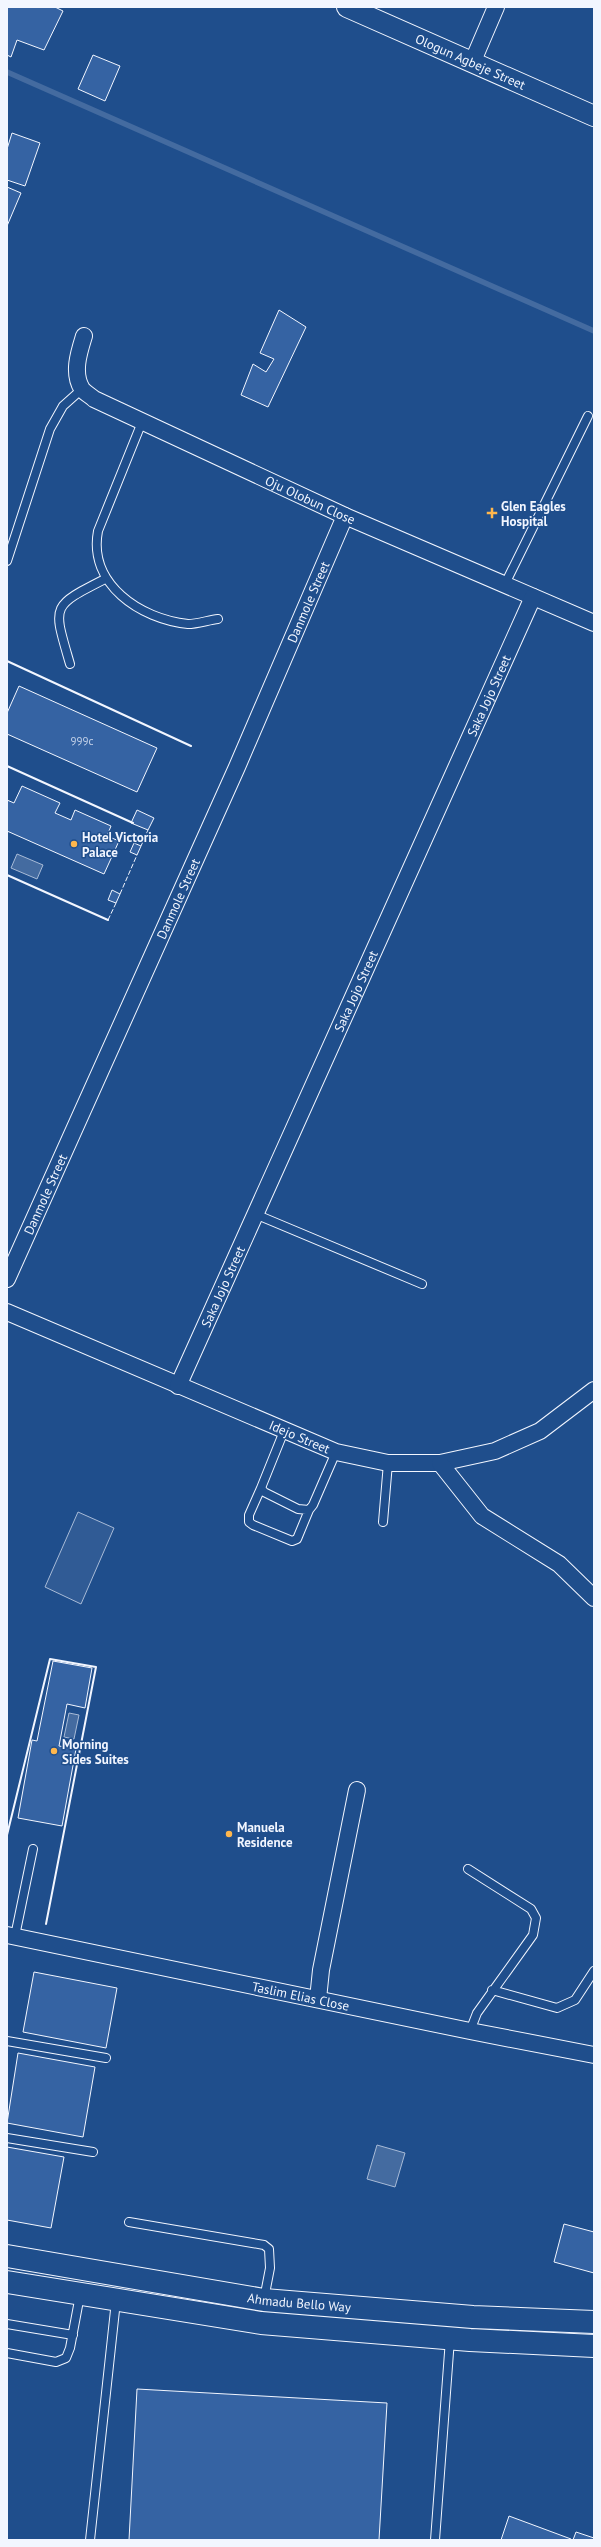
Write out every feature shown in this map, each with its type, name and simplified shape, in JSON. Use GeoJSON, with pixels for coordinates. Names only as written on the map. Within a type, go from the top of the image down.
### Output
{"type":"FeatureCollection","features":[{"type":"Feature","properties":{"kind":"highway","name":"Ahmadu Bello Way"},"geometry":{"type":"LineString","coordinates":[[7,2256],[264,2300],[509,2319],[594,2322]]}},
{"type":"Feature","properties":{"kind":"highway","name":"Ahmadu Bello Way"},"geometry":{"type":"LineString","coordinates":[[7,2282],[261,2323],[507,2342],[594,2346]]}},
{"type":"Feature","properties":{"kind":"highway"},"geometry":{"type":"LineString","coordinates":[[507,2342],[509,2319]]}},
{"type":"Feature","properties":{"kind":"street","name":"Ologun Agbeje Street"},"geometry":{"type":"LineString","coordinates":[[347,7],[594,116]]}},
{"type":"Feature","properties":{"kind":"street"},"geometry":{"type":"LineString","coordinates":[[472,62],[496,7]]}},
{"type":"Feature","properties":{"kind":"street"},"geometry":{"type":"LineString","coordinates":[[82,389],[78,375],[77,356],[84,336]]}},
{"type":"Feature","properties":{"kind":"street","name":"Oju Olobun Close"},"geometry":{"type":"LineString","coordinates":[[82,389],[94,400],[345,516],[594,623]]}},
{"type":"Feature","properties":{"kind":"street","name":"Danmole Street"},"geometry":{"type":"LineString","coordinates":[[7,1279],[236,767],[345,516]]}},
{"type":"Feature","properties":{"kind":"street","name":"Saka Jojo Street"},"geometry":{"type":"LineString","coordinates":[[178,1386],[533,597]]}},
{"type":"Feature","properties":{"kind":"street","name":"Idejo Street"},"geometry":{"type":"LineString","coordinates":[[7,1312],[336,1452],[388,1463],[440,1463],[495,1451],[540,1431],[594,1390]]}},
{"type":"Feature","properties":{"kind":"street"},"geometry":{"type":"LineString","coordinates":[[440,1463],[482,1516],[559,1564],[594,1598]]}},
{"type":"Feature","properties":{"kind":"street"},"geometry":{"type":"LineString","coordinates":[[318,1999],[321,1970],[357,1790]]}},
{"type":"Feature","properties":{"kind":"street","name":"Taslim Elias Close"},"geometry":{"type":"LineString","coordinates":[[11,1936],[470,2031],[594,2055]]}},
{"type":"Feature","properties":{"kind":"lane"},"geometry":{"type":"LineString","coordinates":[[7,561],[50,429],[63,406],[82,389]]}},
{"type":"Feature","properties":{"kind":"lane"},"geometry":{"type":"LineString","coordinates":[[505,584],[588,416]]}},
{"type":"Feature","properties":{"kind":"lane"},"geometry":{"type":"LineString","coordinates":[[142,422],[98,531],[95,544],[97,556],[105,579],[118,594],[139,608],[160,617],[189,624],[218,618]]}},
{"type":"Feature","properties":{"kind":"lane"},"geometry":{"type":"LineString","coordinates":[[70,664],[59,625],[59,612],[70,596],[105,579]]}},
{"type":"Feature","properties":{"kind":"lane"},"geometry":{"type":"LineString","coordinates":[[255,1214],[422,1284]]}},
{"type":"Feature","properties":{"kind":"lane"},"geometry":{"type":"LineString","coordinates":[[284,1431],[249,1515],[249,1522],[292,1541],[297,1539],[300,1534],[336,1452]]}},
{"type":"Feature","properties":{"kind":"lane"},"geometry":{"type":"LineString","coordinates":[[383,1522],[388,1463]]}},
{"type":"Feature","properties":{"kind":"lane"},"geometry":{"type":"LineString","coordinates":[[261,1488],[264,1492],[298,1509],[310,1510]]}},
{"type":"Feature","properties":{"kind":"lane"},"geometry":{"type":"LineString","coordinates":[[11,1936],[33,1849]]}},
{"type":"Feature","properties":{"kind":"lane"},"geometry":{"type":"LineString","coordinates":[[468,1869],[530,1909],[536,1918],[533,1935],[476,2013],[470,2031]]}},
{"type":"Feature","properties":{"kind":"lane"},"geometry":{"type":"LineString","coordinates":[[492,1990],[558,2008],[575,2000],[594,1971]]}},
{"type":"Feature","properties":{"kind":"lane"},"geometry":{"type":"LineString","coordinates":[[7,2041],[106,2058]]}},
{"type":"Feature","properties":{"kind":"lane"},"geometry":{"type":"LineString","coordinates":[[7,2138],[92,2152]]}},
{"type":"Feature","properties":{"kind":"lane"},"geometry":{"type":"LineString","coordinates":[[129,2222],[264,2245],[270,2249],[271,2258],[264,2300]]}},
{"type":"Feature","properties":{"kind":"lane"},"geometry":{"type":"LineString","coordinates":[[7,2353],[56,2362],[66,2358],[73,2335],[81,2295]]}},
{"type":"Feature","properties":{"kind":"lane"},"geometry":{"type":"LineString","coordinates":[[90,2540],[116,2300]]}},
{"type":"Feature","properties":{"kind":"lane"},"geometry":{"type":"LineString","coordinates":[[7,2324],[73,2335]]}},
{"type":"Feature","properties":{"kind":"lane"},"geometry":{"type":"LineString","coordinates":[[435,2540],[450,2338]]}},
{"type":"Feature","properties":{"kind":"shaded area"},"geometry":{"type":"Polygon","coordinates":[[[17,854],[43,865],[37,879],[11,868],[17,854]]]}},
{"type":"Feature","properties":{"kind":"shaded area"},"geometry":{"type":"Polygon","coordinates":[[[78,1512],[114,1528],[81,1604],[45,1587],[78,1512]]]}},
{"type":"Feature","properties":{"kind":"shaded area"},"geometry":{"type":"Polygon","coordinates":[[[69,1713],[79,1715],[74,1739],[64,1737],[69,1713]]]}},
{"type":"Feature","properties":{"kind":"shaded area"},"geometry":{"type":"Polygon","coordinates":[[[377,2145],[405,2153],[395,2187],[367,2179],[377,2145]]]}},
{"type":"Feature","properties":{"kind":"building"},"geometry":{"type":"Polygon","coordinates":[[[7,7],[55,7],[63,11],[44,50],[17,40],[11,57],[7,55],[7,7]]]}},
{"type":"Feature","properties":{"kind":"building"},"geometry":{"type":"Polygon","coordinates":[[[93,55],[120,66],[105,101],[78,89],[93,55]]]}},
{"type":"Feature","properties":{"kind":"building"},"geometry":{"type":"Polygon","coordinates":[[[12,133],[40,143],[25,186],[7,180],[7,149],[12,133]]]}},
{"type":"Feature","properties":{"kind":"building"},"geometry":{"type":"Polygon","coordinates":[[[7,187],[21,193],[7,226],[7,187]]]}},
{"type":"Feature","properties":{"kind":"building"},"geometry":{"type":"Polygon","coordinates":[[[279,310],[306,327],[268,407],[241,395],[253,364],[266,372],[274,359],[260,353],[279,310]]]}},
{"type":"Feature","properties":{"kind":"building"},"geometry":{"type":"Polygon","coordinates":[[[19,686],[157,748],[137,792],[7,734],[7,713],[19,686]]]}},
{"type":"Feature","properties":{"kind":"building"},"geometry":{"type":"Polygon","coordinates":[[[22,786],[60,803],[55,813],[71,820],[75,810],[111,826],[107,836],[119,841],[104,874],[7,831],[7,800],[14,803],[22,786]]]}},
{"type":"Feature","properties":{"kind":"building"},"geometry":{"type":"Polygon","coordinates":[[[137,810],[154,818],[148,830],[131,823],[137,810]]]}},
{"type":"Feature","properties":{"kind":"building"},"geometry":{"type":"Polygon","coordinates":[[[134,843],[141,846],[137,855],[130,852],[134,843]]]}},
{"type":"Feature","properties":{"kind":"building"},"geometry":{"type":"Polygon","coordinates":[[[112,890],[120,894],[116,903],[108,900],[112,890]]]}},
{"type":"Feature","properties":{"kind":"building"},"geometry":{"type":"Polygon","coordinates":[[[53,1661],[92,1668],[85,1708],[67,1704],[59,1746],[76,1749],[62,1826],[18,1818],[32,1740],[37,1741],[53,1661]]]}},
{"type":"Feature","properties":{"kind":"building"},"geometry":{"type":"Polygon","coordinates":[[[34,1972],[117,1988],[106,2048],[23,2032],[34,1972]]]}},
{"type":"Feature","properties":{"kind":"building"},"geometry":{"type":"Polygon","coordinates":[[[18,2053],[95,2067],[83,2137],[7,2123],[18,2053]]]}},
{"type":"Feature","properties":{"kind":"building"},"geometry":{"type":"Polygon","coordinates":[[[7,2147],[64,2157],[51,2228],[7,2220],[7,2147]]]}},
{"type":"Feature","properties":{"kind":"building"},"geometry":{"type":"Polygon","coordinates":[[[564,2224],[594,2232],[594,2273],[554,2262],[564,2224]]]}},
{"type":"Feature","properties":{"kind":"building"},"geometry":{"type":"Polygon","coordinates":[[[137,2389],[387,2403],[379,2540],[129,2540],[137,2389]]]}},
{"type":"Feature","properties":{"kind":"building"},"geometry":{"type":"Polygon","coordinates":[[[509,2516],[571,2539],[501,2540],[509,2516]]]}},
{"type":"Feature","properties":{"kind":"building"},"geometry":{"type":"Polygon","coordinates":[[[576,2532],[594,2538],[594,2540],[573,2540],[576,2532]]]}},
{"type":"Feature","properties":{"kind":"waterway"},"geometry":{"type":"LineString","coordinates":[[7,72],[594,331]]}},
{"type":"Feature","properties":{"kind":"fence"},"geometry":{"type":"LineString","coordinates":[[141,846],[148,830]]}},
{"type":"Feature","properties":{"kind":"fence"},"geometry":{"type":"LineString","coordinates":[[120,894],[137,855]]}},
{"type":"Feature","properties":{"kind":"fence"},"geometry":{"type":"LineString","coordinates":[[108,920],[116,903]]}},
{"type":"Feature","properties":{"kind":"wall"},"geometry":{"type":"LineString","coordinates":[[7,661],[191,746]]}},
{"type":"Feature","properties":{"kind":"wall"},"geometry":{"type":"LineString","coordinates":[[7,766],[133,823]]}},
{"type":"Feature","properties":{"kind":"wall"},"geometry":{"type":"LineString","coordinates":[[7,875],[108,920]]}},
{"type":"Feature","properties":{"kind":"wall"},"geometry":{"type":"LineString","coordinates":[[7,1835],[50,1659],[96,1667],[46,1924]]}},
{"type":"Feature","properties":{"kind":"place","name":"Glen Eagles Hospital"},"geometry":{"type":"Point","coordinates":[492,513]}},
{"type":"Feature","properties":{"kind":"place","name":"Hotel Victoria Palace"},"geometry":{"type":"Point","coordinates":[74,844]}},
{"type":"Feature","properties":{"kind":"place","name":"Morning Sides Suites"},"geometry":{"type":"Point","coordinates":[54,1751]}},
{"type":"Feature","properties":{"kind":"place","name":"Manuela Residence"},"geometry":{"type":"Point","coordinates":[229,1834]}}]}
